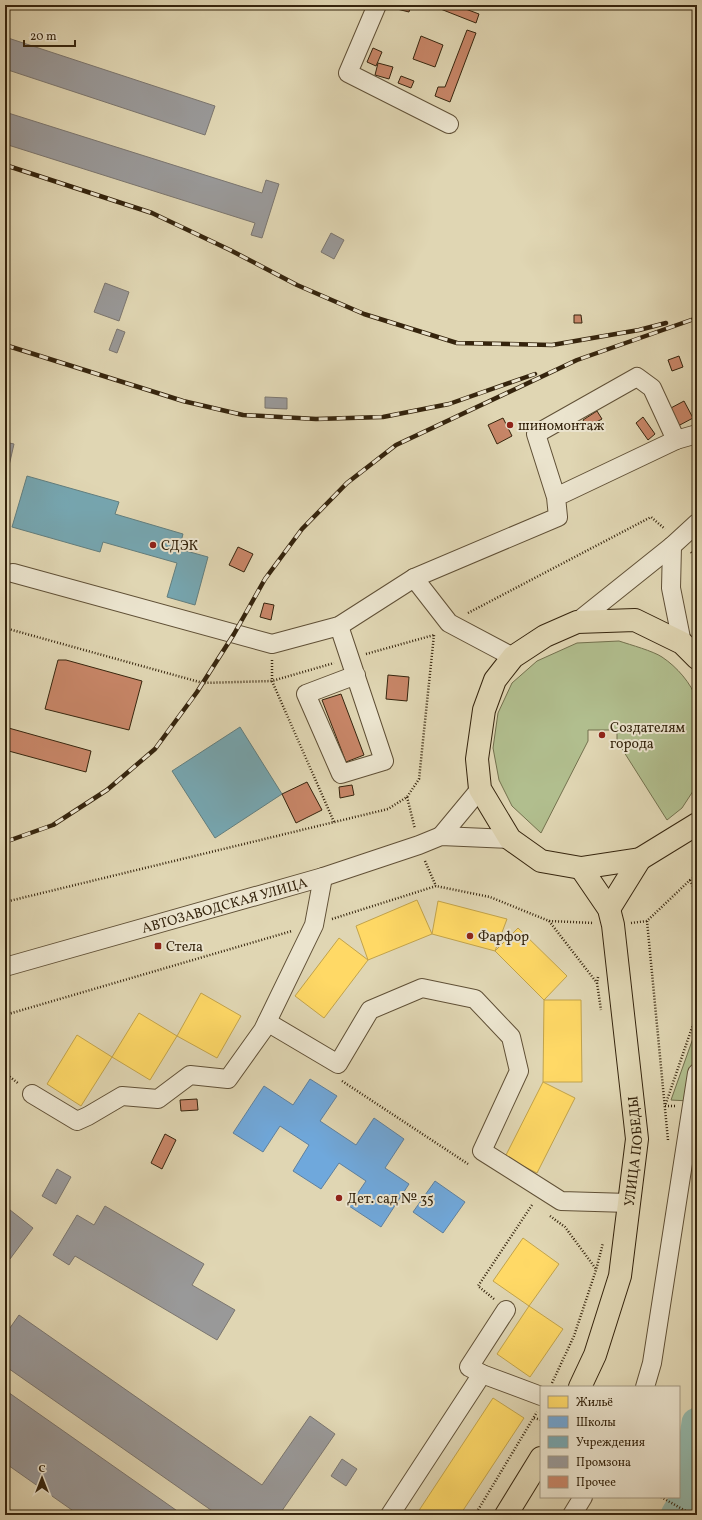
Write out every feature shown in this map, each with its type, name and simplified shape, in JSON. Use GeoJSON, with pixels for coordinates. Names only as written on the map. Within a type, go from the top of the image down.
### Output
{"type":"FeatureCollection","features":[{"type":"Feature","properties":{"kind":"main road"},"geometry":{"type":"LineString","coordinates":[[689,651],[635,620],[577,622],[544,636],[513,657],[495,680],[484,710],[477,759],[480,789],[510,839],[541,861],[581,868],[640,859],[697,824]]}},
{"type":"Feature","properties":{"kind":"main road"},"geometry":{"type":"LineString","coordinates":[[611,917],[640,859]]}},
{"type":"Feature","properties":{"kind":"main road"},"geometry":{"type":"LineString","coordinates":[[581,868],[611,917]]}},
{"type":"Feature","properties":{"kind":"main road","name":"УЛИЦА ПОБЕДЫ"},"geometry":{"type":"LineString","coordinates":[[580,1386],[595,1355],[620,1276],[637,1139],[611,917]]}},
{"type":"Feature","properties":{"kind":"main road"},"geometry":{"type":"LineString","coordinates":[[506,1515],[540,1460]]}},
{"type":"Feature","properties":{"kind":"street"},"geometry":{"type":"LineString","coordinates":[[377,5],[348,73],[448,124]]}},
{"type":"Feature","properties":{"kind":"street"},"geometry":{"type":"LineString","coordinates":[[14,573],[272,644],[339,626],[414,578],[558,517],[556,497],[536,434],[637,377],[652,388],[676,440]]}},
{"type":"Feature","properties":{"kind":"street"},"geometry":{"type":"LineString","coordinates":[[556,497],[676,440],[697,434]]}},
{"type":"Feature","properties":{"kind":"street"},"geometry":{"type":"LineString","coordinates":[[577,622],[672,546],[697,523]]}},
{"type":"Feature","properties":{"kind":"street"},"geometry":{"type":"LineString","coordinates":[[672,546],[671,588],[689,651]]}},
{"type":"Feature","properties":{"kind":"street"},"geometry":{"type":"LineString","coordinates":[[414,578],[449,623],[513,657]]}},
{"type":"Feature","properties":{"kind":"street"},"geometry":{"type":"LineString","coordinates":[[339,626],[353,666],[384,761],[341,774],[306,694],[353,666]]}},
{"type":"Feature","properties":{"kind":"street"},"geometry":{"type":"LineString","coordinates":[[441,836],[480,789]]}},
{"type":"Feature","properties":{"kind":"street"},"geometry":{"type":"LineString","coordinates":[[441,836],[510,839]]}},
{"type":"Feature","properties":{"kind":"street","name":"АВТОЗАВОДСКАЯ УЛИЦА"},"geometry":{"type":"LineString","coordinates":[[5,967],[323,877],[419,845],[441,836]]}},
{"type":"Feature","properties":{"kind":"street"},"geometry":{"type":"LineString","coordinates":[[32,1094],[77,1121],[122,1096],[158,1098],[190,1075],[228,1079],[263,1030],[314,924],[323,877]]}},
{"type":"Feature","properties":{"kind":"street"},"geometry":{"type":"LineString","coordinates":[[267,1022],[338,1064],[370,1010],[422,988],[475,999],[511,1037],[519,1071],[482,1151],[561,1201],[629,1203]]}},
{"type":"Feature","properties":{"kind":"street"},"geometry":{"type":"LineString","coordinates":[[645,1386],[652,1363],[697,1073]]}},
{"type":"Feature","properties":{"kind":"street"},"geometry":{"type":"LineString","coordinates":[[506,1310],[469,1367],[539,1403]]}},
{"type":"Feature","properties":{"kind":"street"},"geometry":{"type":"LineString","coordinates":[[390,1515],[482,1374]]}},
{"type":"Feature","properties":{"kind":"street"},"geometry":{"type":"LineString","coordinates":[[572,1515],[582,1498]]}},
{"type":"Feature","properties":{"kind":"path"},"geometry":{"type":"LineString","coordinates":[[693,555],[697,551]]}},
{"type":"Feature","properties":{"kind":"path"},"geometry":{"type":"LineString","coordinates":[[5,628],[202,683],[272,681],[353,666],[434,635]]}},
{"type":"Feature","properties":{"kind":"path"},"geometry":{"type":"LineString","coordinates":[[272,644],[272,681],[334,822]]}},
{"type":"Feature","properties":{"kind":"path"},"geometry":{"type":"LineString","coordinates":[[611,917],[647,921],[690,880],[697,876]]}},
{"type":"Feature","properties":{"kind":"path"},"geometry":{"type":"LineString","coordinates":[[690,880],[697,895]]}},
{"type":"Feature","properties":{"kind":"path"},"geometry":{"type":"LineString","coordinates":[[548,920],[597,983]]}},
{"type":"Feature","properties":{"kind":"path"},"geometry":{"type":"LineString","coordinates":[[647,921],[668,1144]]}},
{"type":"Feature","properties":{"kind":"path"},"geometry":{"type":"LineString","coordinates":[[599,975],[597,983],[602,1014]]}},
{"type":"Feature","properties":{"kind":"path"},"geometry":{"type":"LineString","coordinates":[[340,1080],[473,1166]]}},
{"type":"Feature","properties":{"kind":"path"},"geometry":{"type":"LineString","coordinates":[[506,1310],[478,1286],[532,1205],[526,1201]]}},
{"type":"Feature","properties":{"kind":"path"},"geometry":{"type":"LineString","coordinates":[[546,1214],[565,1227],[596,1270]]}},
{"type":"Feature","properties":{"kind":"path"},"geometry":{"type":"LineString","coordinates":[[550,1386],[574,1336],[596,1270],[604,1240]]}},
{"type":"Feature","properties":{"kind":"path"},"geometry":{"type":"LineString","coordinates":[[475,1515],[534,1418],[539,1403]]}},
{"type":"Feature","properties":{"kind":"path"},"geometry":{"type":"LineString","coordinates":[[534,1418],[540,1420]]}},
{"type":"Feature","properties":{"kind":"path"},"geometry":{"type":"LineString","coordinates":[[662,1498],[690,1514]]}},
{"type":"Feature","properties":{"kind":"green space"},"geometry":{"type":"Polygon","coordinates":[[[619,641],[648,650],[662,657],[678,671],[691,688],[697,700],[697,785],[682,808],[667,820],[617,741],[617,730],[588,730],[588,741],[541,833],[512,806],[499,780],[493,748],[498,713],[512,683],[537,661],[577,643],[619,641]]]}},
{"type":"Feature","properties":{"kind":"green space"},"geometry":{"type":"Polygon","coordinates":[[[697,1027],[697,1045],[689,1101],[671,1100],[697,1027]]]}},
{"type":"Feature","properties":{"kind":"building: Жильё"},"geometry":{"type":"Polygon","coordinates":[[[417,900],[432,934],[368,960],[356,926],[417,900]]]}},
{"type":"Feature","properties":{"kind":"building: Жильё"},"geometry":{"type":"Polygon","coordinates":[[[438,901],[507,919],[495,951],[432,934],[438,901]]]}},
{"type":"Feature","properties":{"kind":"building: Жильё"},"geometry":{"type":"Polygon","coordinates":[[[518,928],[567,976],[544,1000],[495,951],[518,928]]]}},
{"type":"Feature","properties":{"kind":"building: Жильё"},"geometry":{"type":"Polygon","coordinates":[[[339,938],[368,960],[324,1018],[295,996],[339,938]]]}},
{"type":"Feature","properties":{"kind":"building: Жильё"},"geometry":{"type":"Polygon","coordinates":[[[201,993],[241,1016],[217,1058],[177,1036],[201,993]]]}},
{"type":"Feature","properties":{"kind":"building: Жильё"},"geometry":{"type":"Polygon","coordinates":[[[544,1000],[581,1000],[582,1082],[543,1082],[544,1000]]]}},
{"type":"Feature","properties":{"kind":"building: Жильё"},"geometry":{"type":"Polygon","coordinates":[[[139,1013],[177,1036],[150,1080],[112,1057],[139,1013]]]}},
{"type":"Feature","properties":{"kind":"building: Жильё"},"geometry":{"type":"Polygon","coordinates":[[[77,1035],[112,1057],[81,1106],[47,1084],[77,1035]]]}},
{"type":"Feature","properties":{"kind":"building: Жильё"},"geometry":{"type":"Polygon","coordinates":[[[543,1082],[575,1098],[537,1173],[505,1157],[543,1082]]]}},
{"type":"Feature","properties":{"kind":"building: Жильё"},"geometry":{"type":"Polygon","coordinates":[[[523,1238],[559,1264],[529,1306],[493,1281],[523,1238]]]}},
{"type":"Feature","properties":{"kind":"building: Жильё"},"geometry":{"type":"Polygon","coordinates":[[[529,1306],[563,1329],[530,1377],[497,1354],[529,1306]]]}},
{"type":"Feature","properties":{"kind":"building: Жильё"},"geometry":{"type":"Polygon","coordinates":[[[493,1398],[524,1418],[460,1515],[416,1515],[493,1398]]]}},
{"type":"Feature","properties":{"kind":"building: Школы"},"geometry":{"type":"Polygon","coordinates":[[[310,1079],[337,1096],[320,1121],[356,1145],[374,1118],[404,1139],[385,1168],[409,1184],[381,1227],[349,1206],[366,1181],[339,1163],[321,1189],[293,1171],[309,1145],[280,1126],[263,1152],[233,1133],[264,1086],[293,1105],[310,1079]]]}},
{"type":"Feature","properties":{"kind":"building: Школы"},"geometry":{"type":"Polygon","coordinates":[[[435,1181],[465,1202],[443,1233],[413,1212],[435,1181]]]}},
{"type":"Feature","properties":{"kind":"building: Учреждения"},"geometry":{"type":"Polygon","coordinates":[[[27,476],[119,502],[115,514],[183,534],[179,549],[208,557],[195,605],[167,597],[177,563],[103,542],[100,552],[12,527],[27,476]]]}},
{"type":"Feature","properties":{"kind":"building: Учреждения"},"geometry":{"type":"Polygon","coordinates":[[[240,727],[282,794],[215,838],[172,771],[240,727]]]}},
{"type":"Feature","properties":{"kind":"building: Промзона"},"geometry":{"type":"Polygon","coordinates":[[[5,37],[215,106],[205,135],[5,69],[5,37]]]}},
{"type":"Feature","properties":{"kind":"building: Промзона"},"geometry":{"type":"Polygon","coordinates":[[[5,112],[262,193],[266,180],[279,184],[262,238],[251,235],[255,223],[5,144],[5,112]]]}},
{"type":"Feature","properties":{"kind":"building: Промзона"},"geometry":{"type":"Polygon","coordinates":[[[331,233],[344,240],[334,259],[321,252],[331,233]]]}},
{"type":"Feature","properties":{"kind":"building: Промзона"},"geometry":{"type":"Polygon","coordinates":[[[105,283],[129,292],[119,321],[94,312],[105,283]]]}},
{"type":"Feature","properties":{"kind":"building: Промзона"},"geometry":{"type":"Polygon","coordinates":[[[117,329],[125,332],[117,353],[109,350],[117,329]]]}},
{"type":"Feature","properties":{"kind":"building: Промзона"},"geometry":{"type":"Polygon","coordinates":[[[265,397],[287,398],[287,409],[265,408],[265,397]]]}},
{"type":"Feature","properties":{"kind":"building: Промзона"},"geometry":{"type":"Polygon","coordinates":[[[5,442],[14,444],[6,479],[5,478],[5,442]]]}},
{"type":"Feature","properties":{"kind":"building: Промзона"},"geometry":{"type":"Polygon","coordinates":[[[57,1169],[71,1177],[56,1204],[42,1196],[57,1169]]]}},
{"type":"Feature","properties":{"kind":"building: Промзона"},"geometry":{"type":"Polygon","coordinates":[[[5,1206],[33,1228],[10,1259],[5,1255],[5,1206]]]}},
{"type":"Feature","properties":{"kind":"building: Промзона"},"geometry":{"type":"Polygon","coordinates":[[[105,1206],[204,1264],[192,1285],[235,1310],[217,1340],[75,1256],[69,1265],[53,1255],[77,1215],[94,1225],[105,1206]]]}},
{"type":"Feature","properties":{"kind":"building: Промзона"},"geometry":{"type":"Polygon","coordinates":[[[19,1315],[262,1485],[310,1416],[335,1434],[279,1515],[218,1515],[5,1366],[5,1335],[19,1315]]]}},
{"type":"Feature","properties":{"kind":"building: Промзона"},"geometry":{"type":"Polygon","coordinates":[[[5,1390],[183,1515],[79,1515],[5,1463],[5,1390]]]}},
{"type":"Feature","properties":{"kind":"building: Промзона"},"geometry":{"type":"Polygon","coordinates":[[[342,1459],[357,1469],[346,1486],[331,1476],[342,1459]]]}},
{"type":"Feature","properties":{"kind":"building: Прочее"},"geometry":{"type":"Polygon","coordinates":[[[399,5],[411,5],[409,12],[397,9],[399,5]]]}},
{"type":"Feature","properties":{"kind":"building: Прочее"},"geometry":{"type":"Polygon","coordinates":[[[439,5],[455,5],[479,14],[476,23],[438,8],[439,5]]]}},
{"type":"Feature","properties":{"kind":"building: Прочее"},"geometry":{"type":"Polygon","coordinates":[[[467,30],[476,33],[450,102],[435,96],[438,87],[445,87],[467,30]]]}},
{"type":"Feature","properties":{"kind":"building: Прочее"},"geometry":{"type":"Polygon","coordinates":[[[421,36],[443,45],[435,67],[413,59],[421,36]]]}},
{"type":"Feature","properties":{"kind":"building: Прочее"},"geometry":{"type":"Polygon","coordinates":[[[373,48],[382,52],[376,66],[367,62],[373,48]]]}},
{"type":"Feature","properties":{"kind":"building: Прочее"},"geometry":{"type":"Polygon","coordinates":[[[378,63],[393,67],[389,79],[375,75],[378,63]]]}},
{"type":"Feature","properties":{"kind":"building: Прочее"},"geometry":{"type":"Polygon","coordinates":[[[401,76],[414,81],[411,88],[398,83],[401,76]]]}},
{"type":"Feature","properties":{"kind":"building: Прочее"},"geometry":{"type":"Polygon","coordinates":[[[574,315],[581,315],[582,323],[574,323],[574,315]]]}},
{"type":"Feature","properties":{"kind":"building: Прочее"},"geometry":{"type":"Polygon","coordinates":[[[679,356],[683,367],[672,371],[668,360],[679,356]]]}},
{"type":"Feature","properties":{"kind":"building: Прочее"},"geometry":{"type":"Polygon","coordinates":[[[684,401],[693,418],[678,426],[669,409],[684,401]]]}},
{"type":"Feature","properties":{"kind":"building: Прочее"},"geometry":{"type":"Polygon","coordinates":[[[597,411],[602,419],[587,427],[583,420],[597,411]]]}},
{"type":"Feature","properties":{"kind":"building: Прочее"},"geometry":{"type":"Polygon","coordinates":[[[643,417],[655,434],[648,440],[636,423],[643,417]]]}},
{"type":"Feature","properties":{"kind":"building: Прочее"},"geometry":{"type":"Polygon","coordinates":[[[503,418],[512,436],[497,444],[488,425],[503,418]]]}},
{"type":"Feature","properties":{"kind":"building: Прочее"},"geometry":{"type":"Polygon","coordinates":[[[238,547],[253,554],[244,572],[229,565],[238,547]]]}},
{"type":"Feature","properties":{"kind":"building: Прочее"},"geometry":{"type":"Polygon","coordinates":[[[264,603],[274,605],[271,620],[260,617],[264,603]]]}},
{"type":"Feature","properties":{"kind":"building: Прочее"},"geometry":{"type":"Polygon","coordinates":[[[58,660],[66,660],[142,681],[129,730],[45,709],[58,660]]]}},
{"type":"Feature","properties":{"kind":"building: Прочее"},"geometry":{"type":"Polygon","coordinates":[[[388,675],[409,677],[407,701],[386,699],[388,675]]]}},
{"type":"Feature","properties":{"kind":"building: Прочее"},"geometry":{"type":"Polygon","coordinates":[[[341,694],[364,755],[346,762],[322,700],[341,694]]]}},
{"type":"Feature","properties":{"kind":"building: Прочее"},"geometry":{"type":"Polygon","coordinates":[[[5,727],[91,751],[86,772],[5,750],[5,727]]]}},
{"type":"Feature","properties":{"kind":"building: Прочее"},"geometry":{"type":"Polygon","coordinates":[[[307,782],[322,810],[296,823],[282,794],[307,782]]]}},
{"type":"Feature","properties":{"kind":"building: Прочее"},"geometry":{"type":"Polygon","coordinates":[[[352,785],[354,795],[340,798],[339,787],[352,785]]]}},
{"type":"Feature","properties":{"kind":"building: Прочее"},"geometry":{"type":"Polygon","coordinates":[[[197,1099],[198,1110],[181,1111],[180,1100],[197,1099]]]}},
{"type":"Feature","properties":{"kind":"building: Прочее"},"geometry":{"type":"Polygon","coordinates":[[[165,1134],[176,1140],[162,1169],[151,1163],[165,1134]]]}},
{"type":"Feature","properties":{"kind":"waterway"},"geometry":{"type":"LineString","coordinates":[[676,1515],[686,1498],[697,1423]]}},
{"type":"Feature","properties":{"kind":"railway"},"geometry":{"type":"LineString","coordinates":[[5,165],[152,213],[230,250],[297,285],[364,314],[457,343],[552,345],[639,330],[666,323]]}},
{"type":"Feature","properties":{"kind":"railway"},"geometry":{"type":"LineString","coordinates":[[5,842],[53,825],[107,790],[155,749],[197,692],[234,634],[265,579],[302,529],[347,483],[396,445],[577,360],[697,318]]}},
{"type":"Feature","properties":{"kind":"railway"},"geometry":{"type":"LineString","coordinates":[[5,345],[183,401],[243,415],[316,419],[383,417],[449,404],[535,374]]}},
{"type":"Feature","properties":{"kind":"place","name":"шиномонтаж"},"geometry":{"type":"Point","coordinates":[510,425]}},
{"type":"Feature","properties":{"kind":"place","name":"СДЭК"},"geometry":{"type":"Point","coordinates":[153,545]}},
{"type":"Feature","properties":{"kind":"place","name":"Создателям города"},"geometry":{"type":"Point","coordinates":[602,735]}},
{"type":"Feature","properties":{"kind":"place","name":"Фарфор"},"geometry":{"type":"Point","coordinates":[470,936]}},
{"type":"Feature","properties":{"kind":"place","name":"Стела"},"geometry":{"type":"Point","coordinates":[158,946]}},
{"type":"Feature","properties":{"kind":"place","name":"Дет. сад № 35"},"geometry":{"type":"Point","coordinates":[339,1198]}}]}
